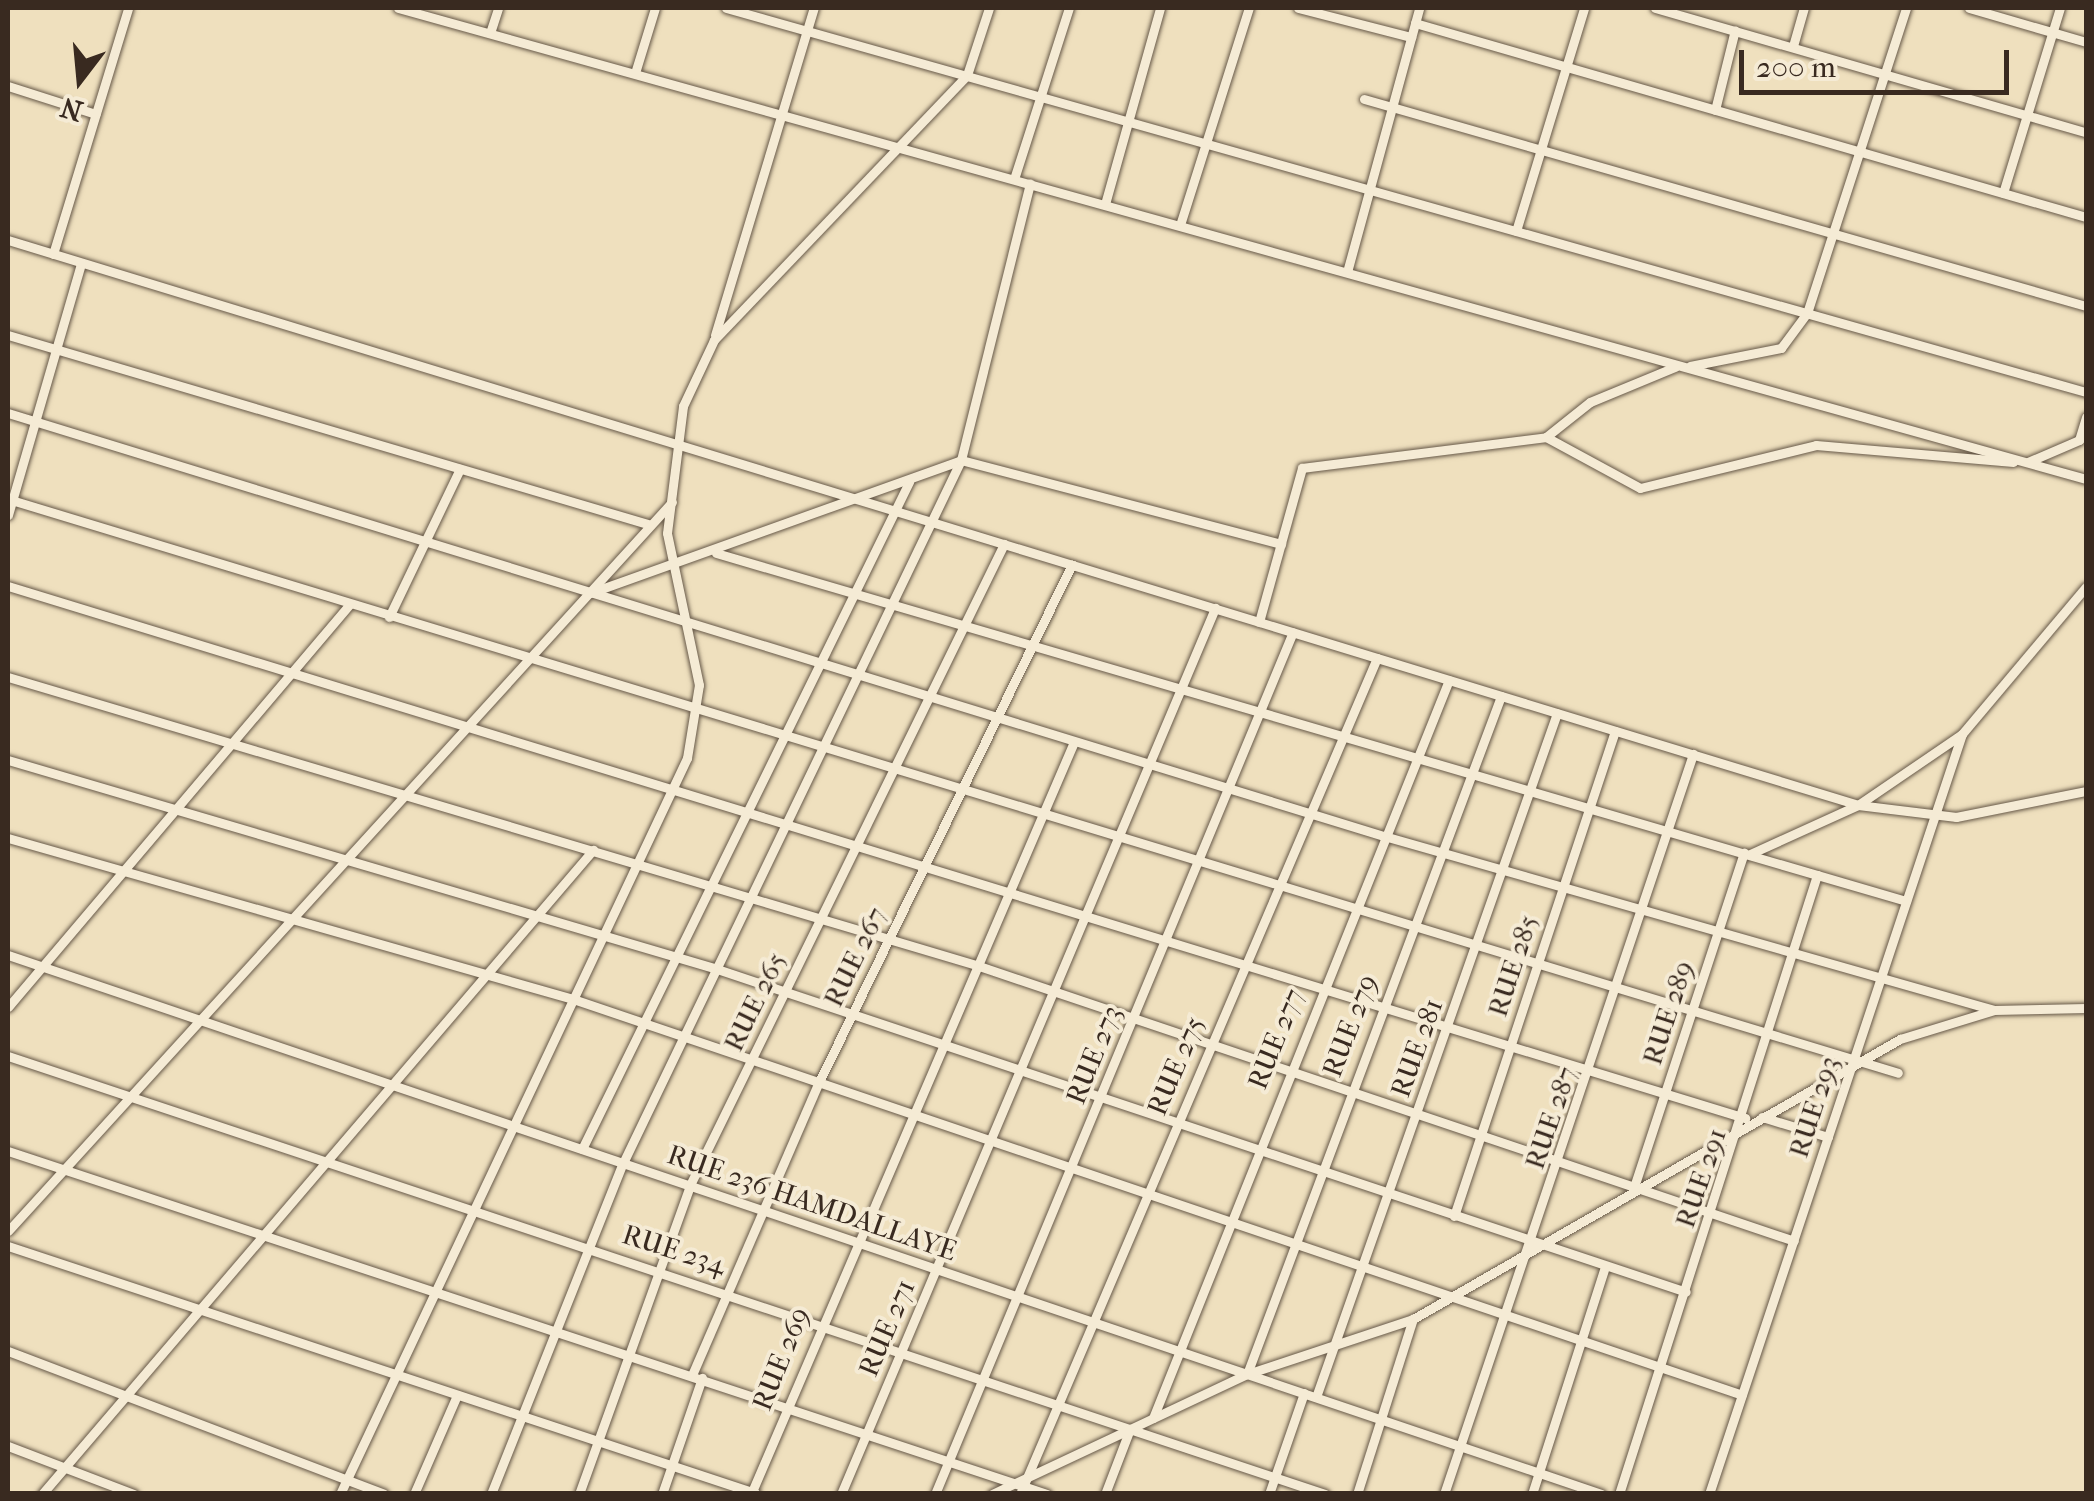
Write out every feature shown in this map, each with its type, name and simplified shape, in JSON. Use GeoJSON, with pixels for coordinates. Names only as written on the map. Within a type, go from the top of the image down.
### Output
{"type":"FeatureCollection","features":[{"type":"Feature","properties":{"kind":"street"},"geometry":{"type":"LineString","coordinates":[[53,254],[128,8]]}},
{"type":"Feature","properties":{"kind":"street"},"geometry":{"type":"LineString","coordinates":[[398,8],[2086,479]]}},
{"type":"Feature","properties":{"kind":"street"},"geometry":{"type":"LineString","coordinates":[[490,33],[498,8]]}},
{"type":"Feature","properties":{"kind":"street"},"geometry":{"type":"LineString","coordinates":[[635,73],[656,8]]}},
{"type":"Feature","properties":{"kind":"street"},"geometry":{"type":"LineString","coordinates":[[726,8],[808,28],[2086,392]]}},
{"type":"Feature","properties":{"kind":"street"},"geometry":{"type":"LineString","coordinates":[[340,1494],[510,1124],[640,864],[673,789],[696,712],[692,626],[667,534],[683,406],[714,340],[814,8]]}},
{"type":"Feature","properties":{"kind":"street"},"geometry":{"type":"LineString","coordinates":[[714,340],[905,148],[967,75],[989,8]]}},
{"type":"Feature","properties":{"kind":"street"},"geometry":{"type":"LineString","coordinates":[[1014,178],[1069,8]]}},
{"type":"Feature","properties":{"kind":"street"},"geometry":{"type":"LineString","coordinates":[[1105,204],[1160,8]]}},
{"type":"Feature","properties":{"kind":"street"},"geometry":{"type":"LineString","coordinates":[[1180,225],[1249,8]]}},
{"type":"Feature","properties":{"kind":"street"},"geometry":{"type":"LineString","coordinates":[[1298,8],[1411,37]]}},
{"type":"Feature","properties":{"kind":"street"},"geometry":{"type":"LineString","coordinates":[[1347,272],[1419,8]]}},
{"type":"Feature","properties":{"kind":"street"},"geometry":{"type":"LineString","coordinates":[[1516,232],[1584,8]]}},
{"type":"Feature","properties":{"kind":"street"},"geometry":{"type":"LineString","coordinates":[[1655,8],[2086,132]]}},
{"type":"Feature","properties":{"kind":"street"},"geometry":{"type":"LineString","coordinates":[[1793,46],[1804,8]]}},
{"type":"Feature","properties":{"kind":"street"},"geometry":{"type":"LineString","coordinates":[[1259,622],[1302,468],[1546,438],[1652,369],[1781,348],[1807,314],[1906,8]]}},
{"type":"Feature","properties":{"kind":"street"},"geometry":{"type":"LineString","coordinates":[[1968,8],[1990,10],[2086,42]]}},
{"type":"Feature","properties":{"kind":"street"},"geometry":{"type":"LineString","coordinates":[[2003,193],[2060,8]]}},
{"type":"Feature","properties":{"kind":"street"},"geometry":{"type":"LineString","coordinates":[[1414,23],[2086,218]]}},
{"type":"Feature","properties":{"kind":"street"},"geometry":{"type":"LineString","coordinates":[[1714,110],[1735,30]]}},
{"type":"Feature","properties":{"kind":"street"},"geometry":{"type":"LineString","coordinates":[[8,86],[96,114]]}},
{"type":"Feature","properties":{"kind":"street"},"geometry":{"type":"LineString","coordinates":[[1364,99],[2086,306]]}},
{"type":"Feature","properties":{"kind":"street"},"geometry":{"type":"LineString","coordinates":[[491,1494],[623,1163],[682,1036],[898,607],[962,460],[1030,183]]}},
{"type":"Feature","properties":{"kind":"street"},"geometry":{"type":"LineString","coordinates":[[8,240],[1858,805],[1934,818],[2086,791]]}},
{"type":"Feature","properties":{"kind":"street"},"geometry":{"type":"LineString","coordinates":[[8,515],[81,263]]}},
{"type":"Feature","properties":{"kind":"street"},"geometry":{"type":"LineString","coordinates":[[8,335],[651,525]]}},
{"type":"Feature","properties":{"kind":"street"},"geometry":{"type":"LineString","coordinates":[[8,413],[1309,814],[1718,932],[1994,1010],[2086,1008]]}},
{"type":"Feature","properties":{"kind":"street"},"geometry":{"type":"LineString","coordinates":[[1546,438],[1640,488],[1816,445],[2027,462],[2080,440],[2086,417]]}},
{"type":"Feature","properties":{"kind":"street"},"geometry":{"type":"LineString","coordinates":[[588,594],[716,554],[852,497],[909,482],[962,460],[1282,544]]}},
{"type":"Feature","properties":{"kind":"street"},"geometry":{"type":"LineString","coordinates":[[389,617],[420,542],[460,468]]}},
{"type":"Feature","properties":{"kind":"street"},"geometry":{"type":"LineString","coordinates":[[582,1149],[909,482]]}},
{"type":"Feature","properties":{"kind":"street"},"geometry":{"type":"LineString","coordinates":[[10,500],[960,794],[1898,1073]]}},
{"type":"Feature","properties":{"kind":"street"},"geometry":{"type":"LineString","coordinates":[[8,1231],[61,1168],[292,922],[342,858],[673,500]]}},
{"type":"Feature","properties":{"kind":"street","name":"RUE 265"},"geometry":{"type":"LineString","coordinates":[[579,1494],[690,1186],[1004,544]]}},
{"type":"Feature","properties":{"kind":"street"},"geometry":{"type":"LineString","coordinates":[[716,554],[1906,901]]}},
{"type":"Feature","properties":{"kind":"street","name":"RUE 267"},"geometry":{"type":"LineString","coordinates":[[662,1494],[697,1376],[762,1210],[819,1082],[1072,564]]}},
{"type":"Feature","properties":{"kind":"street"},"geometry":{"type":"LineString","coordinates":[[8,586],[1744,1118]]}},
{"type":"Feature","properties":{"kind":"street"},"geometry":{"type":"LineString","coordinates":[[1746,854],[1858,805],[1962,734],[2086,587]]}},
{"type":"Feature","properties":{"kind":"street"},"geometry":{"type":"LineString","coordinates":[[8,1007],[349,604]]}},
{"type":"Feature","properties":{"kind":"street","name":"RUE 271"},"geometry":{"type":"LineString","coordinates":[[841,1494],[1023,1072],[1215,608]]}},
{"type":"Feature","properties":{"kind":"street","name":"RUE 273"},"geometry":{"type":"LineString","coordinates":[[934,1494],[1293,632]]}},
{"type":"Feature","properties":{"kind":"street","name":"RUE 275"},"geometry":{"type":"LineString","coordinates":[[1021,1485],[1378,658]]}},
{"type":"Feature","properties":{"kind":"street"},"geometry":{"type":"LineString","coordinates":[[8,676],[976,965],[1794,1241]]}},
{"type":"Feature","properties":{"kind":"street","name":"RUE 277"},"geometry":{"type":"LineString","coordinates":[[1153,1418],[1254,1149],[1449,680]]}},
{"type":"Feature","properties":{"kind":"street","name":"RUE 279"},"geometry":{"type":"LineString","coordinates":[[1246,1374],[1291,1242],[1500,696]]}},
{"type":"Feature","properties":{"kind":"street","name":"RUE 281"},"geometry":{"type":"LineString","coordinates":[[1316,1397],[1557,714]]}},
{"type":"Feature","properties":{"kind":"street","name":"RUE 285"},"geometry":{"type":"LineString","coordinates":[[1454,1216],[1615,731]]}},
{"type":"Feature","properties":{"kind":"street","name":"RUE 293"},"geometry":{"type":"LineString","coordinates":[[1709,1494],[1962,734]]}},
{"type":"Feature","properties":{"kind":"street","name":"RUE 269"},"geometry":{"type":"LineString","coordinates":[[753,1493],[854,1241],[1074,742]]}},
{"type":"Feature","properties":{"kind":"street","name":"RUE 287"},"geometry":{"type":"LineString","coordinates":[[1444,1494],[1618,992],[1693,754]]}},
{"type":"Feature","properties":{"kind":"street"},"geometry":{"type":"LineString","coordinates":[[8,760],[717,969],[1686,1292]]}},
{"type":"Feature","properties":{"kind":"street"},"geometry":{"type":"LineString","coordinates":[[8,838],[573,999],[1742,1395]]}},
{"type":"Feature","properties":{"kind":"street"},"geometry":{"type":"LineString","coordinates":[[42,1494],[396,1086],[593,850]]}},
{"type":"Feature","properties":{"kind":"street","name":"RUE 289"},"geometry":{"type":"LineString","coordinates":[[1634,1187],[1746,854]]}},
{"type":"Feature","properties":{"kind":"street","name":"RUE 291"},"geometry":{"type":"LineString","coordinates":[[1619,1494],[1770,1037],[1817,874]]}},
{"type":"Feature","properties":{"kind":"street","name":"RUE 236 HAMDALLAYE"},"geometry":{"type":"LineString","coordinates":[[8,954],[1601,1494]]}},
{"type":"Feature","properties":{"kind":"street"},"geometry":{"type":"LineString","coordinates":[[992,1494],[1021,1485],[1246,1374],[1413,1319],[1532,1242],[1740,1130],[1853,1061],[1994,1010]]}},
{"type":"Feature","properties":{"kind":"street","name":"RUE 234"},"geometry":{"type":"LineString","coordinates":[[8,1056],[821,1321],[1324,1494]]}},
{"type":"Feature","properties":{"kind":"street"},"geometry":{"type":"LineString","coordinates":[[1762,1117],[1828,1138]]}},
{"type":"Feature","properties":{"kind":"street"},"geometry":{"type":"LineString","coordinates":[[8,1150],[1048,1494]]}},
{"type":"Feature","properties":{"kind":"street"},"geometry":{"type":"LineString","coordinates":[[8,1246],[753,1493]]}},
{"type":"Feature","properties":{"kind":"street"},"geometry":{"type":"LineString","coordinates":[[1532,1494],[1605,1267]]}},
{"type":"Feature","properties":{"kind":"street"},"geometry":{"type":"LineString","coordinates":[[1358,1494],[1413,1319]]}},
{"type":"Feature","properties":{"kind":"street"},"geometry":{"type":"LineString","coordinates":[[8,1351],[384,1494]]}},
{"type":"Feature","properties":{"kind":"street"},"geometry":{"type":"LineString","coordinates":[[1269,1494],[1304,1393]]}},
{"type":"Feature","properties":{"kind":"street"},"geometry":{"type":"LineString","coordinates":[[414,1494],[457,1394]]}},
{"type":"Feature","properties":{"kind":"street"},"geometry":{"type":"LineString","coordinates":[[1105,1494],[1130,1429]]}},
{"type":"Feature","properties":{"kind":"street"},"geometry":{"type":"LineString","coordinates":[[8,1446],[134,1494]]}}]}
